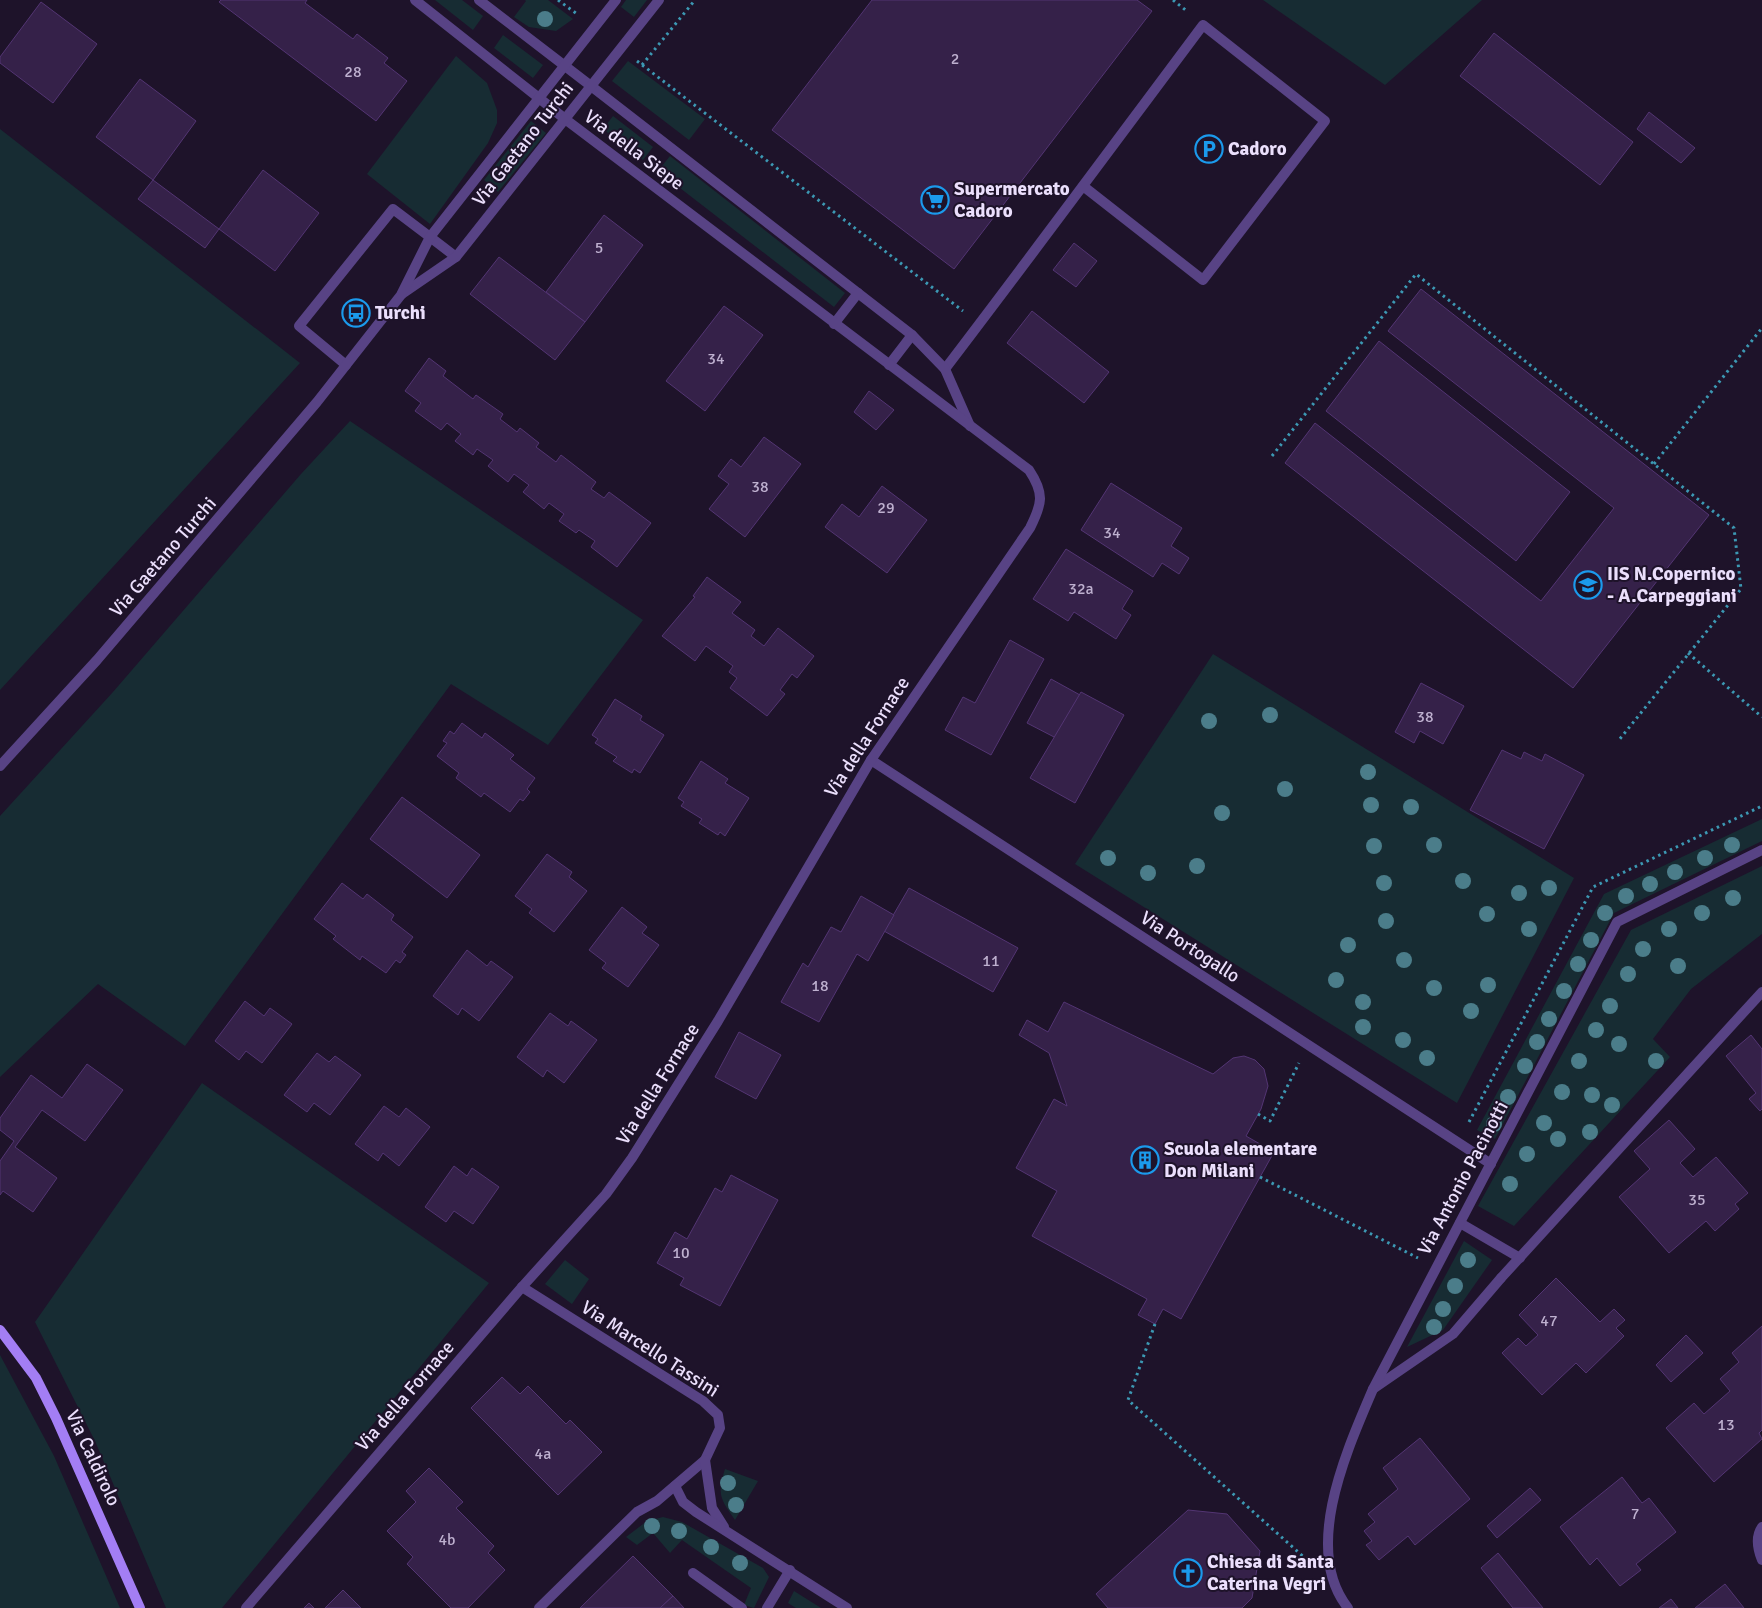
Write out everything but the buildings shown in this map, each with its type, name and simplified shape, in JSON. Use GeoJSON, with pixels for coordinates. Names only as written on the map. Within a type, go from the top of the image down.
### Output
{"type":"FeatureCollection","features":[{"type":"Feature","properties":{"kind":"main road","name":"Via Caldirolo"},"geometry":{"type":"LineString","coordinates":[[0,1330],[36,1378],[56,1418],[140,1608]]}},
{"type":"Feature","properties":{"kind":"street","name":"Via della Siepe"},"geometry":{"type":"LineString","coordinates":[[415,0],[565,119],[1029,470],[1037,482],[1041,496],[1039,511],[1030,528]]}},
{"type":"Feature","properties":{"kind":"street","name":"Via della Siepe"},"geometry":{"type":"LineString","coordinates":[[479,0],[912,335],[946,369],[970,427]]}},
{"type":"Feature","properties":{"kind":"street","name":"Via Gaetano Turchi"},"geometry":{"type":"LineString","coordinates":[[0,766],[97,660],[196,546],[346,365],[401,295],[430,237],[616,0]]}},
{"type":"Feature","properties":{"kind":"street","name":"Via Gaetano Turchi"},"geometry":{"type":"LineString","coordinates":[[401,295],[456,257],[659,0]]}},
{"type":"Feature","properties":{"kind":"street"},"geometry":{"type":"LineString","coordinates":[[946,369],[1203,25],[1325,121],[1203,280],[1083,186]]}},
{"type":"Feature","properties":{"kind":"street"},"geometry":{"type":"LineString","coordinates":[[346,365],[299,326],[394,209],[456,257]]}},
{"type":"Feature","properties":{"kind":"street"},"geometry":{"type":"LineString","coordinates":[[834,324],[858,292]]}},
{"type":"Feature","properties":{"kind":"street"},"geometry":{"type":"LineString","coordinates":[[889,365],[912,335]]}},
{"type":"Feature","properties":{"kind":"street","name":"Via della Fornace"},"geometry":{"type":"LineString","coordinates":[[246,1608],[522,1287],[606,1194],[649,1134],[871,760],[1030,528]]}},
{"type":"Feature","properties":{"kind":"street","name":"Via Portogallo"},"geometry":{"type":"LineString","coordinates":[[871,760],[1490,1164]]}},
{"type":"Feature","properties":{"kind":"street","name":"Via Antonio Pacinotti"},"geometry":{"type":"LineString","coordinates":[[1348,1608],[1335,1584],[1329,1563],[1328,1542],[1335,1493],[1348,1450],[1373,1389],[1617,922],[1762,850]]}},
{"type":"Feature","properties":{"kind":"street"},"geometry":{"type":"LineString","coordinates":[[1373,1389],[1453,1334],[1501,1278],[1762,992]]}},
{"type":"Feature","properties":{"kind":"street"},"geometry":{"type":"LineString","coordinates":[[1460,1223],[1520,1258]]}},
{"type":"Feature","properties":{"kind":"street","name":"Via Marcello Tassini"},"geometry":{"type":"LineString","coordinates":[[522,1287],[703,1401],[718,1415],[720,1428],[705,1460],[657,1501],[637,1512],[539,1608]]}},
{"type":"Feature","properties":{"kind":"street"},"geometry":{"type":"LineString","coordinates":[[705,1460],[712,1508],[726,1530]]}},
{"type":"Feature","properties":{"kind":"street"},"geometry":{"type":"LineString","coordinates":[[675,1486],[683,1502],[847,1608]]}},
{"type":"Feature","properties":{"kind":"street"},"geometry":{"type":"LineString","coordinates":[[1762,1527],[1759,1531],[1758,1545],[1762,1560]]}},
{"type":"Feature","properties":{"kind":"street"},"geometry":{"type":"LineString","coordinates":[[767,1608],[790,1570]]}},
{"type":"Feature","properties":{"kind":"street"},"geometry":{"type":"LineString","coordinates":[[692,1573],[742,1608]]}},
{"type":"Feature","properties":{"kind":"path"},"geometry":{"type":"LineString","coordinates":[[558,0],[594,28]]}},
{"type":"Feature","properties":{"kind":"path"},"geometry":{"type":"LineString","coordinates":[[642,64],[695,0]]}},
{"type":"Feature","properties":{"kind":"path"},"geometry":{"type":"LineString","coordinates":[[621,48],[980,324]]}},
{"type":"Feature","properties":{"kind":"path"},"geometry":{"type":"LineString","coordinates":[[1272,456],[1416,274],[1734,528],[1741,589],[1619,740]]}},
{"type":"Feature","properties":{"kind":"path"},"geometry":{"type":"LineString","coordinates":[[1654,464],[1762,328]]}},
{"type":"Feature","properties":{"kind":"path"},"geometry":{"type":"LineString","coordinates":[[1688,654],[1762,717]]}},
{"type":"Feature","properties":{"kind":"path"},"geometry":{"type":"LineString","coordinates":[[1258,1114],[1270,1121],[1308,1044]]}},
{"type":"Feature","properties":{"kind":"path"},"geometry":{"type":"LineString","coordinates":[[1260,1177],[1436,1267]]}},
{"type":"Feature","properties":{"kind":"path"},"geometry":{"type":"LineString","coordinates":[[1155,1324],[1128,1400],[1335,1584]]}},
{"type":"Feature","properties":{"kind":"shaded area"},"geometry":{"type":"Polygon","coordinates":[[[435,0],[462,0],[483,16],[473,30],[435,0]]]}},
{"type":"Feature","properties":{"kind":"shaded area"},"geometry":{"type":"Polygon","coordinates":[[[525,0],[548,0],[573,19],[556,31],[529,27],[514,17],[525,0]]]}},
{"type":"Feature","properties":{"kind":"shaded area"},"geometry":{"type":"Polygon","coordinates":[[[626,0],[647,0],[634,17],[621,7],[626,0]]]}},
{"type":"Feature","properties":{"kind":"shaded area"},"geometry":{"type":"Polygon","coordinates":[[[1263,0],[1482,0],[1385,85],[1263,0]]]}},
{"type":"Feature","properties":{"kind":"shaded area"},"geometry":{"type":"Polygon","coordinates":[[[503,35],[543,65],[533,78],[494,48],[503,35]]]}},
{"type":"Feature","properties":{"kind":"shaded area"},"geometry":{"type":"Polygon","coordinates":[[[456,56],[487,83],[497,110],[497,123],[488,143],[430,224],[367,174],[456,56]]]}},
{"type":"Feature","properties":{"kind":"shaded area"},"geometry":{"type":"Polygon","coordinates":[[[628,61],[705,119],[689,140],[612,81],[628,61]]]}},
{"type":"Feature","properties":{"kind":"shaded area"},"geometry":{"type":"Polygon","coordinates":[[[613,116],[653,147],[643,160],[603,129],[613,116]]]}},
{"type":"Feature","properties":{"kind":"shaded area"},"geometry":{"type":"Polygon","coordinates":[[[531,121],[546,133],[498,192],[484,180],[531,121]]]}},
{"type":"Feature","properties":{"kind":"shaded area"},"geometry":{"type":"Polygon","coordinates":[[[0,129],[300,363],[0,690],[0,129]]]}},
{"type":"Feature","properties":{"kind":"shaded area"},"geometry":{"type":"Polygon","coordinates":[[[670,156],[845,293],[834,307],[658,171],[670,156]]]}},
{"type":"Feature","properties":{"kind":"shaded area"},"geometry":{"type":"Polygon","coordinates":[[[350,421],[643,620],[548,745],[451,684],[185,1046],[98,984],[0,1077],[0,816],[113,692],[301,474],[350,421]]]}},
{"type":"Feature","properties":{"kind":"shaded area"},"geometry":{"type":"Polygon","coordinates":[[[1213,654],[1574,878],[1457,1103],[1075,864],[1213,654]]]}},
{"type":"Feature","properties":{"kind":"shaded area"},"geometry":{"type":"Polygon","coordinates":[[[1762,819],[1762,841],[1614,913],[1495,1139],[1477,1130],[1604,894],[1762,819]]]}},
{"type":"Feature","properties":{"kind":"shaded area"},"geometry":{"type":"Polygon","coordinates":[[[1762,866],[1762,934],[1691,989],[1653,1039],[1670,1057],[1514,1226],[1478,1206],[1631,930],[1762,866]]]}},
{"type":"Feature","properties":{"kind":"shaded area"},"geometry":{"type":"Polygon","coordinates":[[[202,1083],[489,1283],[222,1608],[166,1608],[95,1441],[35,1322],[202,1083]]]}},
{"type":"Feature","properties":{"kind":"shaded area"},"geometry":{"type":"Polygon","coordinates":[[[1464,1241],[1492,1260],[1443,1330],[1407,1347],[1464,1241]]]}},
{"type":"Feature","properties":{"kind":"shaded area"},"geometry":{"type":"Polygon","coordinates":[[[565,1260],[589,1279],[572,1304],[545,1284],[565,1260]]]}},
{"type":"Feature","properties":{"kind":"shaded area"},"geometry":{"type":"Polygon","coordinates":[[[0,1355],[54,1456],[120,1608],[0,1608],[0,1355]]]}},
{"type":"Feature","properties":{"kind":"shaded area"},"geometry":{"type":"Polygon","coordinates":[[[725,1469],[758,1481],[735,1520],[721,1496],[721,1485],[725,1469]]]}},
{"type":"Feature","properties":{"kind":"shaded area"},"geometry":{"type":"Polygon","coordinates":[[[663,1517],[682,1522],[763,1568],[769,1577],[754,1608],[744,1605],[751,1588],[682,1540],[670,1553],[653,1533],[637,1545],[626,1537],[647,1521],[663,1517]]]}},
{"type":"Feature","properties":{"kind":"shaded area"},"geometry":{"type":"Polygon","coordinates":[[[794,1591],[821,1608],[796,1608],[788,1603],[794,1591]]]}},
{"type":"Feature","properties":{"kind":"place","name":"Cadoro"},"geometry":{"type":"Point","coordinates":[1209,149]}},
{"type":"Feature","properties":{"kind":"place","name":"Supermercato Cadoro"},"geometry":{"type":"Point","coordinates":[935,200]}},
{"type":"Feature","properties":{"kind":"place","name":"Turchi"},"geometry":{"type":"Point","coordinates":[356,313]}},
{"type":"Feature","properties":{"kind":"place","name":"IIS N.Copernico - A.Carpeggiani"},"geometry":{"type":"Point","coordinates":[1588,585]}},
{"type":"Feature","properties":{"kind":"place","name":"Scuola elementare Don Milani"},"geometry":{"type":"Point","coordinates":[1145,1160]}},
{"type":"Feature","properties":{"kind":"place","name":"Chiesa di Santa Caterina Vegri"},"geometry":{"type":"Point","coordinates":[1188,1573]}}]}
